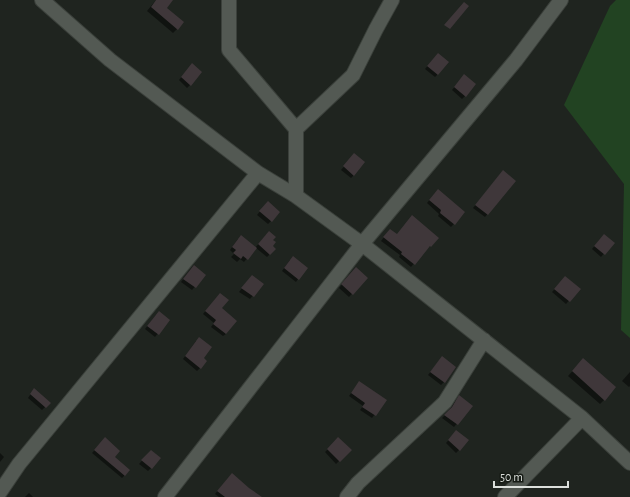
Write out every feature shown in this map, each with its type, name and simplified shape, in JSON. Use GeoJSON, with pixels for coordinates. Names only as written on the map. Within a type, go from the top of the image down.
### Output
{"type":"FeatureCollection","features":[{"type":"Feature","properties":{"kind":"street"},"geometry":{"type":"LineString","coordinates":[[42,0],[110,60],[258,173],[296,196],[362,244],[484,340],[582,418],[630,463]]}},
{"type":"Feature","properties":{"kind":"street"},"geometry":{"type":"LineString","coordinates":[[229,0],[229,50],[296,129],[296,196]]}},
{"type":"Feature","properties":{"kind":"street"},"geometry":{"type":"LineString","coordinates":[[296,129],[353,76],[392,0]]}},
{"type":"Feature","properties":{"kind":"street"},"geometry":{"type":"LineString","coordinates":[[165,497],[362,244],[516,60],[562,0]]}},
{"type":"Feature","properties":{"kind":"street"},"geometry":{"type":"LineString","coordinates":[[0,492],[19,464],[258,173]]}},
{"type":"Feature","properties":{"kind":"street"},"geometry":{"type":"LineString","coordinates":[[346,497],[445,402],[484,340]]}},
{"type":"Feature","properties":{"kind":"street"},"geometry":{"type":"LineString","coordinates":[[505,497],[582,418]]}},
{"type":"Feature","properties":{"kind":"green space"},"geometry":{"type":"Polygon","coordinates":[[[616,0],[630,0],[630,338],[621,330],[624,184],[564,105],[610,6],[616,0]]]}},
{"type":"Feature","properties":{"kind":"building"},"geometry":{"type":"Polygon","coordinates":[[[156,0],[173,0],[167,8],[184,22],[178,30],[151,7],[156,0]]]}},
{"type":"Feature","properties":{"kind":"building"},"geometry":{"type":"Polygon","coordinates":[[[464,2],[469,6],[450,29],[444,25],[464,2]]]}},
{"type":"Feature","properties":{"kind":"building"},"geometry":{"type":"Polygon","coordinates":[[[438,53],[449,62],[438,75],[427,66],[438,53]]]}},
{"type":"Feature","properties":{"kind":"building"},"geometry":{"type":"Polygon","coordinates":[[[192,63],[202,72],[191,86],[181,77],[192,63]]]}},
{"type":"Feature","properties":{"kind":"building"},"geometry":{"type":"Polygon","coordinates":[[[464,74],[476,84],[466,97],[454,87],[464,74]]]}},
{"type":"Feature","properties":{"kind":"building"},"geometry":{"type":"Polygon","coordinates":[[[354,153],[365,162],[354,176],[343,166],[354,153]]]}},
{"type":"Feature","properties":{"kind":"building"},"geometry":{"type":"Polygon","coordinates":[[[503,170],[516,181],[488,215],[475,205],[503,170]]]}},
{"type":"Feature","properties":{"kind":"building"},"geometry":{"type":"Polygon","coordinates":[[[438,189],[465,212],[455,225],[440,213],[441,210],[429,200],[438,189]]]}},
{"type":"Feature","properties":{"kind":"building"},"geometry":{"type":"Polygon","coordinates":[[[268,201],[280,212],[272,222],[259,211],[268,201]]]}},
{"type":"Feature","properties":{"kind":"building"},"geometry":{"type":"Polygon","coordinates":[[[412,215],[439,238],[431,247],[430,246],[415,265],[401,254],[402,252],[383,237],[390,229],[397,234],[412,215]]]}},
{"type":"Feature","properties":{"kind":"building"},"geometry":{"type":"Polygon","coordinates":[[[269,231],[276,237],[273,240],[276,242],[273,246],[276,249],[270,255],[258,244],[269,231]]]}},
{"type":"Feature","properties":{"kind":"building"},"geometry":{"type":"Polygon","coordinates":[[[604,234],[615,243],[605,255],[594,246],[604,234]]]}},
{"type":"Feature","properties":{"kind":"building"},"geometry":{"type":"Polygon","coordinates":[[[241,235],[257,248],[248,260],[243,256],[241,259],[233,253],[236,250],[232,247],[241,235]]]}},
{"type":"Feature","properties":{"kind":"building"},"geometry":{"type":"Polygon","coordinates":[[[293,256],[308,268],[299,280],[284,268],[293,256]]]}},
{"type":"Feature","properties":{"kind":"building"},"geometry":{"type":"Polygon","coordinates":[[[194,265],[206,275],[196,288],[183,279],[194,265]]]}},
{"type":"Feature","properties":{"kind":"building"},"geometry":{"type":"Polygon","coordinates":[[[356,267],[368,278],[353,295],[341,284],[356,267]]]}},
{"type":"Feature","properties":{"kind":"building"},"geometry":{"type":"Polygon","coordinates":[[[252,275],[264,284],[254,297],[241,288],[252,275]]]}},
{"type":"Feature","properties":{"kind":"building"},"geometry":{"type":"Polygon","coordinates":[[[565,276],[581,289],[570,302],[554,289],[565,276]]]}},
{"type":"Feature","properties":{"kind":"building"},"geometry":{"type":"Polygon","coordinates":[[[220,293],[229,300],[222,308],[237,321],[226,334],[213,324],[216,320],[205,311],[220,293]]]}},
{"type":"Feature","properties":{"kind":"building"},"geometry":{"type":"Polygon","coordinates":[[[159,311],[170,320],[159,335],[147,326],[159,311]]]}},
{"type":"Feature","properties":{"kind":"building"},"geometry":{"type":"Polygon","coordinates":[[[199,337],[212,347],[204,358],[207,361],[201,369],[185,356],[199,337]]]}},
{"type":"Feature","properties":{"kind":"building"},"geometry":{"type":"Polygon","coordinates":[[[442,356],[456,367],[445,383],[430,372],[442,356]]]}},
{"type":"Feature","properties":{"kind":"building"},"geometry":{"type":"Polygon","coordinates":[[[583,358],[616,387],[605,401],[572,371],[583,358]]]}},
{"type":"Feature","properties":{"kind":"building"},"geometry":{"type":"Polygon","coordinates":[[[359,381],[387,400],[376,416],[362,407],[365,403],[351,393],[359,381]]]}},
{"type":"Feature","properties":{"kind":"building"},"geometry":{"type":"Polygon","coordinates":[[[34,388],[51,403],[46,408],[30,394],[34,388]]]}},
{"type":"Feature","properties":{"kind":"building"},"geometry":{"type":"Polygon","coordinates":[[[459,395],[473,406],[458,425],[444,415],[452,407],[459,395]]]}},
{"type":"Feature","properties":{"kind":"building"},"geometry":{"type":"Polygon","coordinates":[[[456,430],[469,440],[460,451],[448,440],[456,430]]]}},
{"type":"Feature","properties":{"kind":"building"},"geometry":{"type":"Polygon","coordinates":[[[105,437],[120,451],[115,457],[130,470],[125,476],[94,450],[105,437]]]}},
{"type":"Feature","properties":{"kind":"building"},"geometry":{"type":"Polygon","coordinates":[[[338,437],[352,450],[340,462],[327,449],[338,437]]]}},
{"type":"Feature","properties":{"kind":"building"},"geometry":{"type":"Polygon","coordinates":[[[151,450],[161,458],[152,469],[141,460],[151,450]]]}},
{"type":"Feature","properties":{"kind":"building"},"geometry":{"type":"Polygon","coordinates":[[[232,473],[262,497],[225,497],[217,491],[232,473]]]}}]}
